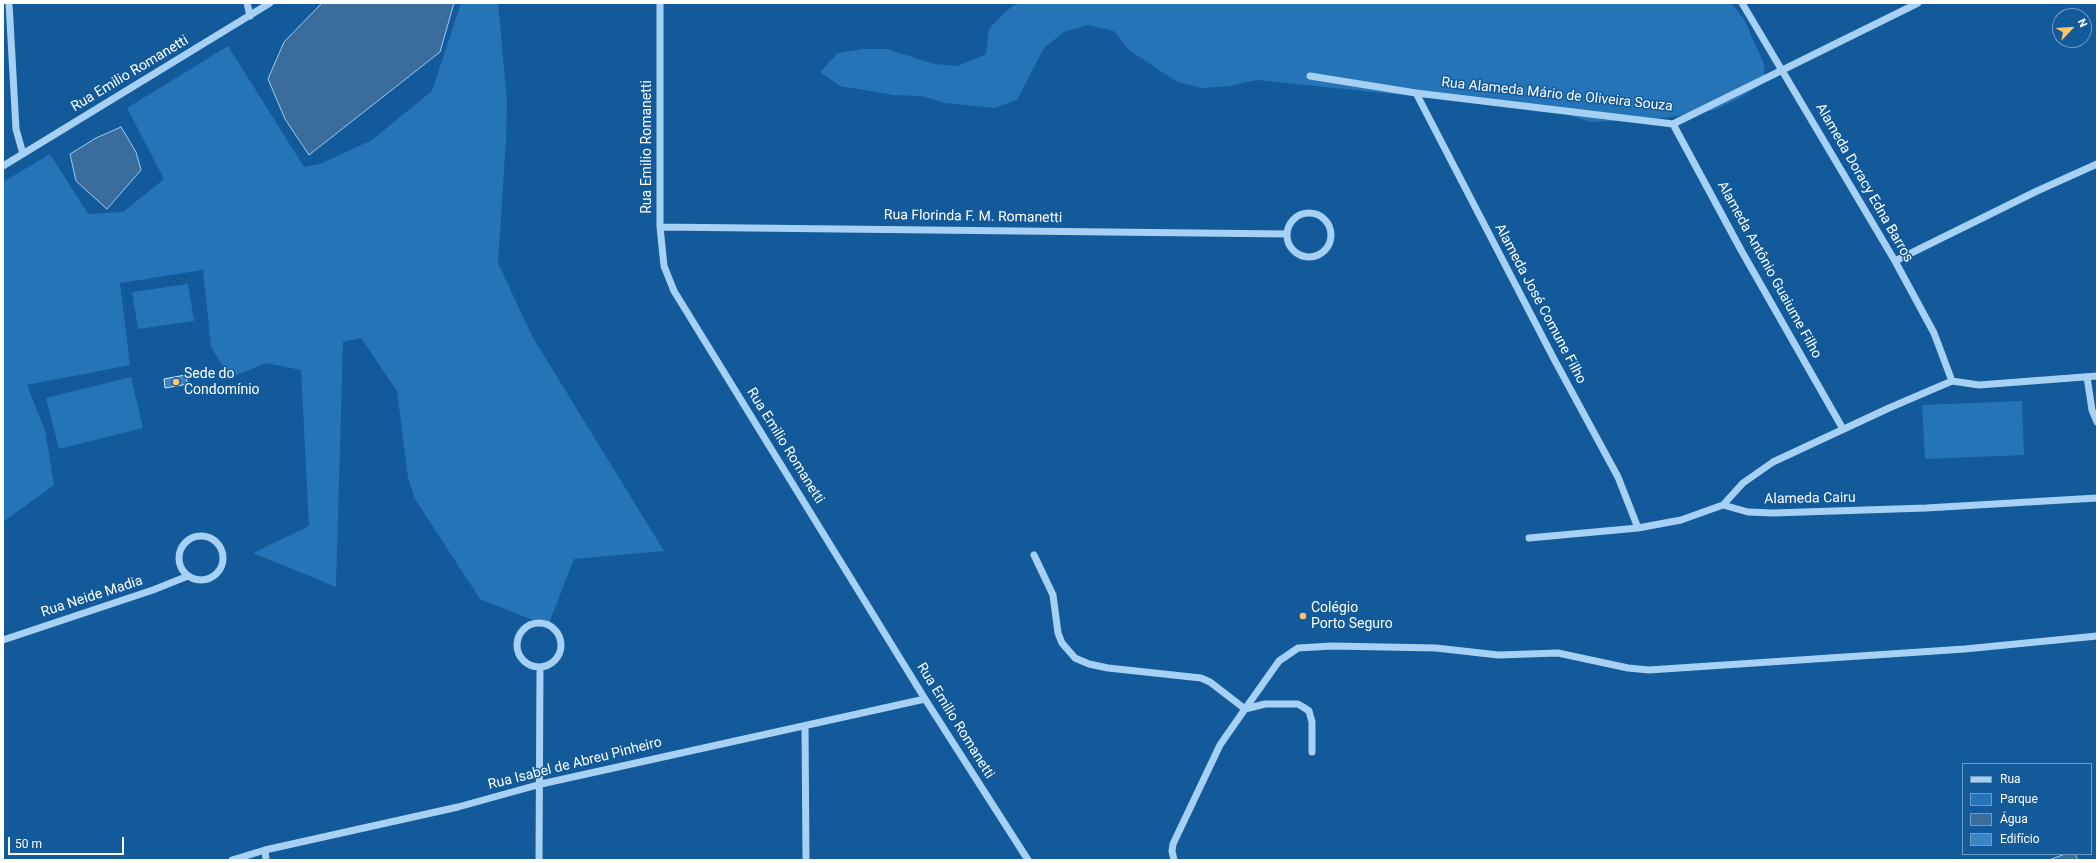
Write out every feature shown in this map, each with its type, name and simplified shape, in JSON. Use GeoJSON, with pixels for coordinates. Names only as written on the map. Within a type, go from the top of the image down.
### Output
{"type":"FeatureCollection","features":[{"type":"Feature","properties":{"kind":"street"},"geometry":{"type":"LineString","coordinates":[[9,3],[7,45],[16,129],[23,154]]}},
{"type":"Feature","properties":{"kind":"street"},"geometry":{"type":"LineString","coordinates":[[247,3],[250,16]]}},
{"type":"Feature","properties":{"kind":"street","name":"Rua Emilio Romanetti"},"geometry":{"type":"LineString","coordinates":[[3,166],[270,3]]}},
{"type":"Feature","properties":{"kind":"street","name":"Rua Emilio Romanetti"},"geometry":{"type":"LineString","coordinates":[[660,3],[660,227],[664,266],[674,291],[925,699],[1028,860]]}},
{"type":"Feature","properties":{"kind":"street","name":"Alameda Doracy Edna Barros"},"geometry":{"type":"LineString","coordinates":[[1742,3],[1895,261],[1934,333],[1952,381]]}},
{"type":"Feature","properties":{"kind":"street","name":"Rua Alameda Mário de Oliveira Souza"},"geometry":{"type":"LineString","coordinates":[[1310,76],[1416,93],[1673,124],[1918,3]]}},
{"type":"Feature","properties":{"kind":"street","name":"Alameda José Comune Filho"},"geometry":{"type":"LineString","coordinates":[[1416,93],[1554,359],[1618,478],[1638,528]]}},
{"type":"Feature","properties":{"kind":"street","name":"Alameda Antônio Guaiume Filho"},"geometry":{"type":"LineString","coordinates":[[1673,124],[1741,250],[1843,429]]}},
{"type":"Feature","properties":{"kind":"street"},"geometry":{"type":"LineString","coordinates":[[1895,261],[2037,191],[2097,164]]}},
{"type":"Feature","properties":{"kind":"street"},"geometry":{"type":"LineString","coordinates":[[1312,213],[1325,219],[1330,225],[1331,240],[1324,252],[1310,257],[1296,253],[1291,248],[1287,234],[1292,220],[1298,215],[1312,213]]}},
{"type":"Feature","properties":{"kind":"street","name":"Rua Florinda F. M. Romanetti"},"geometry":{"type":"LineString","coordinates":[[660,227],[1287,234]]}},
{"type":"Feature","properties":{"kind":"street"},"geometry":{"type":"LineString","coordinates":[[1529,538],[1638,528],[1681,520],[1723,505],[1743,483],[1772,462],[1952,381],[1979,385],[2097,376]]}},
{"type":"Feature","properties":{"kind":"street"},"geometry":{"type":"LineString","coordinates":[[2087,377],[2092,410],[2097,422]]}},
{"type":"Feature","properties":{"kind":"street","name":"Alameda Cairu"},"geometry":{"type":"LineString","coordinates":[[1723,505],[1748,512],[1773,514],[1926,508],[2097,498]]}},
{"type":"Feature","properties":{"kind":"street"},"geometry":{"type":"LineString","coordinates":[[197,536],[212,538],[218,542],[224,555],[221,570],[210,579],[202,580],[188,576],[180,564],[181,550],[184,543],[197,536]]}},
{"type":"Feature","properties":{"kind":"street"},"geometry":{"type":"LineString","coordinates":[[1034,555],[1053,595],[1058,633],[1062,643],[1075,658],[1089,664],[1108,668],[1201,678],[1210,682],[1245,709]]}},
{"type":"Feature","properties":{"kind":"street","name":"Rua Neide Madia"},"geometry":{"type":"LineString","coordinates":[[3,640],[153,590],[188,576]]}},
{"type":"Feature","properties":{"kind":"street"},"geometry":{"type":"LineString","coordinates":[[534,623],[542,623],[555,629],[561,642],[558,657],[547,666],[540,668],[532,666],[520,658],[516,644],[522,630],[534,623]]}},
{"type":"Feature","properties":{"kind":"street"},"geometry":{"type":"LineString","coordinates":[[1174,860],[1172,851],[1173,844],[1220,745],[1279,661],[1298,648],[1332,646],[1436,648],[1498,655],[1558,653],[1628,668],[1649,670],[1965,648],[2097,636]]}},
{"type":"Feature","properties":{"kind":"street"},"geometry":{"type":"LineString","coordinates":[[539,860],[541,784],[540,668]]}},
{"type":"Feature","properties":{"kind":"street","name":"Rua Isabel de Abreu Pinheiro"},"geometry":{"type":"LineString","coordinates":[[232,860],[265,850],[458,807],[541,784],[925,699]]}},
{"type":"Feature","properties":{"kind":"street"},"geometry":{"type":"LineString","coordinates":[[1245,709],[1265,704],[1298,704],[1304,706],[1311,715],[1312,752]]}},
{"type":"Feature","properties":{"kind":"street"},"geometry":{"type":"LineString","coordinates":[[805,726],[806,860]]}},
{"type":"Feature","properties":{"kind":"street"},"geometry":{"type":"LineString","coordinates":[[265,850],[266,860]]}},
{"type":"Feature","properties":{"kind":"green space"},"geometry":{"type":"Polygon","coordinates":[[[461,3],[498,3],[507,101],[498,263],[532,336],[664,551],[574,559],[548,626],[480,599],[415,499],[408,478],[397,391],[361,338],[343,342],[336,587],[253,553],[309,526],[301,370],[266,363],[230,378],[211,347],[203,270],[120,283],[130,365],[27,385],[45,430],[54,485],[3,522],[3,182],[50,154],[88,214],[123,212],[164,179],[127,108],[228,46],[304,167],[320,164],[372,140],[432,91],[461,3]]]}},
{"type":"Feature","properties":{"kind":"green space"},"geometry":{"type":"Polygon","coordinates":[[[1017,3],[1731,3],[1744,19],[1764,64],[1765,79],[1757,87],[1736,100],[1714,110],[1657,119],[1591,122],[1568,115],[1567,112],[1257,80],[1229,86],[1203,88],[1177,82],[1129,50],[1114,31],[1088,25],[1064,32],[1044,48],[1017,100],[994,108],[945,103],[922,96],[894,95],[840,86],[820,72],[838,53],[863,49],[887,49],[934,64],[958,66],[986,54],[989,29],[1005,12],[1017,3]]]}},
{"type":"Feature","properties":{"kind":"green space"},"geometry":{"type":"Polygon","coordinates":[[[188,284],[194,321],[138,329],[132,292],[188,284]]]}},
{"type":"Feature","properties":{"kind":"green space"},"geometry":{"type":"Polygon","coordinates":[[[131,377],[143,428],[59,449],[46,398],[131,377]]]}},
{"type":"Feature","properties":{"kind":"green space"},"geometry":{"type":"Polygon","coordinates":[[[2022,401],[2024,455],[1925,459],[1922,405],[2022,401]]]}},
{"type":"Feature","properties":{"kind":"water"},"geometry":{"type":"Polygon","coordinates":[[[322,3],[454,3],[440,52],[309,155],[285,119],[268,79],[284,42],[322,3]]]}},
{"type":"Feature","properties":{"kind":"water"},"geometry":{"type":"Polygon","coordinates":[[[121,127],[136,152],[141,170],[107,209],[76,181],[70,154],[96,138],[121,127]]]}},
{"type":"Feature","properties":{"kind":"water"},"geometry":{"type":"Polygon","coordinates":[[[2062,855],[2076,855],[2078,860],[2049,860],[2062,855]]]}},
{"type":"Feature","properties":{"kind":"building","name":"Sede do Condomínio"},"geometry":{"type":"Polygon","coordinates":[[[185,375],[188,384],[165,388],[164,379],[185,375]]]}},
{"type":"Feature","properties":{"kind":"place","name":"Sede do Condomínio"},"geometry":{"type":"Point","coordinates":[176,382]}},
{"type":"Feature","properties":{"kind":"place","name":"Colégio Porto Seguro"},"geometry":{"type":"Point","coordinates":[1303,616]}}]}
